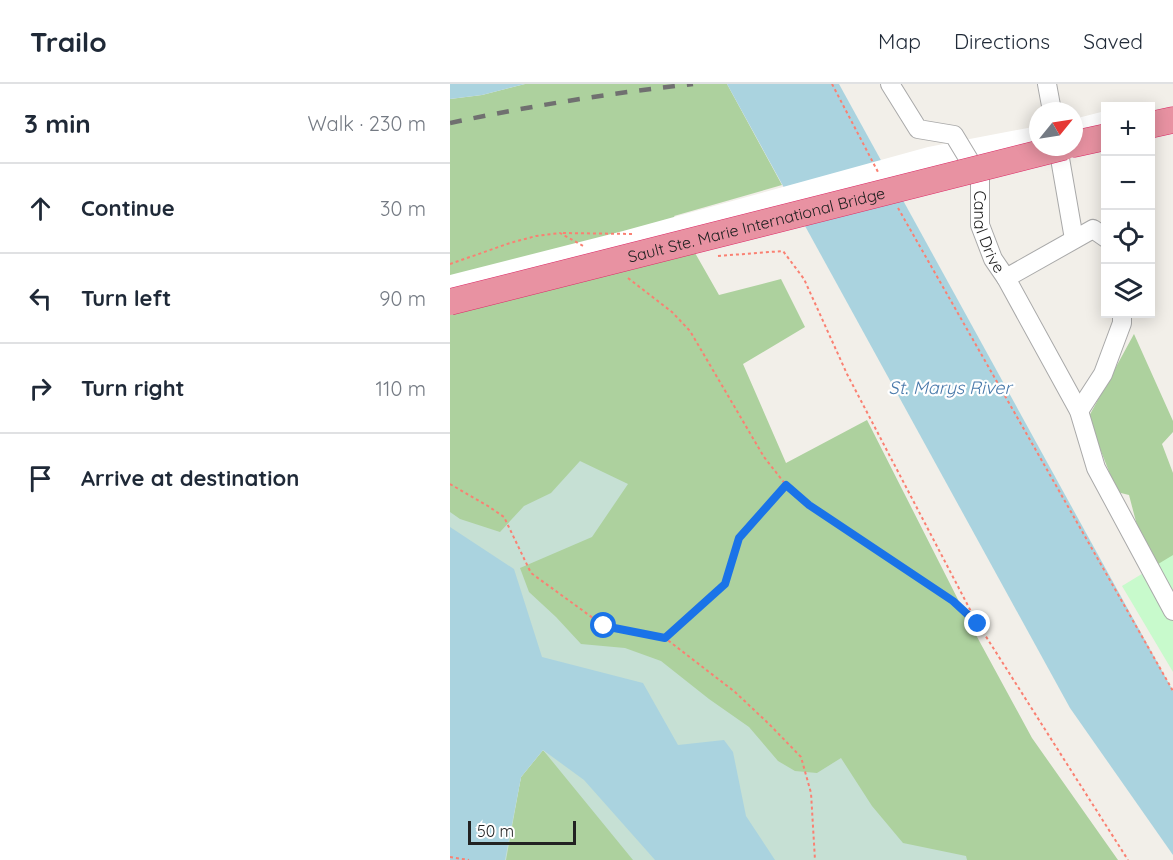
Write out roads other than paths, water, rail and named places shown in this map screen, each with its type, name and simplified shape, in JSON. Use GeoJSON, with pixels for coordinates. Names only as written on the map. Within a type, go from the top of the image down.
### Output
{"type":"FeatureCollection","features":[{"type":"Feature","properties":{"kind":"highway"},"geometry":{"type":"LineString","coordinates":[[1155,125],[1173,120]]}},
{"type":"Feature","properties":{"kind":"highway"},"geometry":{"type":"LineString","coordinates":[[1083,142],[1101,138]]}},
{"type":"Feature","properties":{"kind":"highway","name":"Sault Ste. Marie International Bridge"},"geometry":{"type":"LineString","coordinates":[[450,302],[1029,156]]}},
{"type":"Feature","properties":{"kind":"street","name":"Canal Drive"},"geometry":{"type":"LineString","coordinates":[[890,84],[918,129],[954,135],[980,178],[980,225],[993,259],[1006,278],[1079,411],[1095,468],[1173,611]]}},
{"type":"Feature","properties":{"kind":"street"},"geometry":{"type":"LineString","coordinates":[[1047,84],[1050,102]]}},
{"type":"Feature","properties":{"kind":"street"},"geometry":{"type":"LineString","coordinates":[[1060,156],[1074,239]]}},
{"type":"Feature","properties":{"kind":"street","name":"Canal Drive"},"geometry":{"type":"LineString","coordinates":[[1006,278],[1093,229],[1101,235]]}},
{"type":"Feature","properties":{"kind":"street"},"geometry":{"type":"LineString","coordinates":[[1079,411],[1103,374],[1122,318]]}},
{"type":"Feature","properties":{"kind":"water"},"geometry":{"type":"Polygon","coordinates":[[[450,84],[525,84],[482,95],[450,99],[450,84]]]}},
{"type":"Feature","properties":{"kind":"water","name":"St. Marys River"},"geometry":{"type":"Polygon","coordinates":[[[727,84],[839,84],[1173,691],[1173,855],[1070,708],[727,84]]]}},
{"type":"Feature","properties":{"kind":"water"},"geometry":{"type":"Polygon","coordinates":[[[450,527],[514,569],[542,657],[643,683],[678,745],[724,740],[733,752],[746,816],[775,860],[655,860],[584,780],[543,750],[521,777],[505,860],[450,860],[450,527]]]}},
{"type":"Feature","properties":{"kind":"railway"},"geometry":{"type":"LineString","coordinates":[[450,123],[571,100],[693,84]]}}]}
